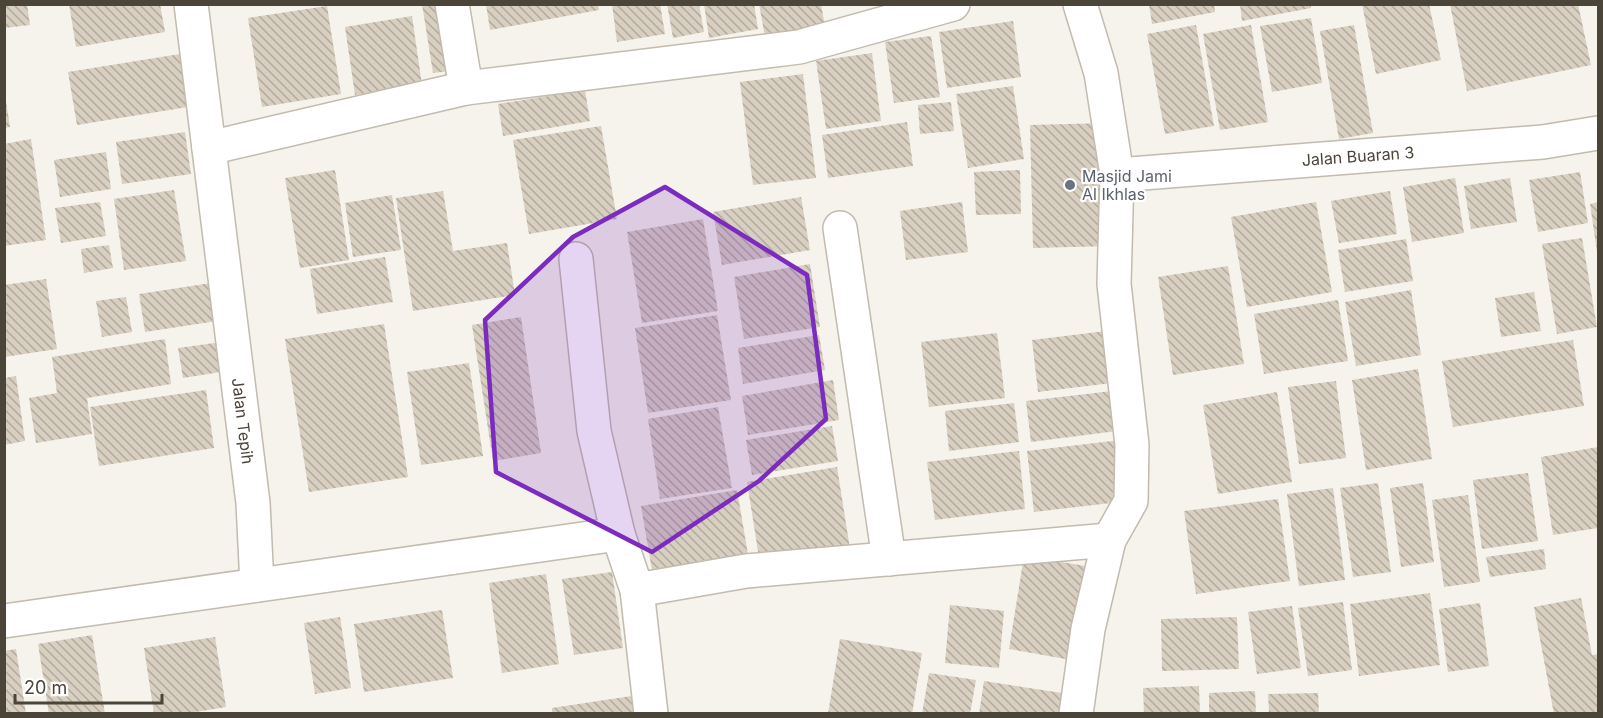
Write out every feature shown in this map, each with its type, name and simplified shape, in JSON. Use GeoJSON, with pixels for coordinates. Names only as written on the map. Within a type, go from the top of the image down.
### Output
{"type":"FeatureCollection","features":[{"type":"Feature","properties":{"kind":"street","name":"Jalan Tepih"},"geometry":{"type":"LineString","coordinates":[[191,4],[253,503],[257,585]]}},
{"type":"Feature","properties":{"kind":"street"},"geometry":{"type":"LineString","coordinates":[[452,4],[466,88]]}},
{"type":"Feature","properties":{"kind":"street"},"geometry":{"type":"LineString","coordinates":[[209,148],[466,88],[799,47],[953,4]]}},
{"type":"Feature","properties":{"kind":"street"},"geometry":{"type":"LineString","coordinates":[[1076,714],[1088,630],[1109,540],[1131,501],[1132,490],[1132,445],[1114,284],[1117,174],[1101,73],[1080,4]]}},
{"type":"Feature","properties":{"kind":"street","name":"Jalan Buaran 3"},"geometry":{"type":"LineString","coordinates":[[1117,174],[1544,142],[1599,133]]}},
{"type":"Feature","properties":{"kind":"street"},"geometry":{"type":"LineString","coordinates":[[840,228],[889,559]]}},
{"type":"Feature","properties":{"kind":"street"},"geometry":{"type":"LineString","coordinates":[[576,258],[594,430],[618,534],[637,590],[651,714]]}},
{"type":"Feature","properties":{"kind":"street"},"geometry":{"type":"LineString","coordinates":[[4,621],[618,534]]}},
{"type":"Feature","properties":{"kind":"street"},"geometry":{"type":"LineString","coordinates":[[637,590],[714,575],[1109,540]]}},
{"type":"Feature","properties":{"kind":"highlighted area"},"geometry":{"type":"Polygon","coordinates":[[[665,187],[807,275],[826,419],[759,481],[652,552],[496,472],[485,320],[573,237],[665,187]]]}},
{"type":"Feature","properties":{"kind":"building"},"geometry":{"type":"Polygon","coordinates":[[[4,4],[27,4],[30,25],[4,28],[4,4]]]}},
{"type":"Feature","properties":{"kind":"building"},"geometry":{"type":"Polygon","coordinates":[[[69,4],[160,4],[165,32],[76,47],[69,4]]]}},
{"type":"Feature","properties":{"kind":"building"},"geometry":{"type":"Polygon","coordinates":[[[422,4],[450,4],[460,70],[433,73],[422,4]]]}},
{"type":"Feature","properties":{"kind":"building"},"geometry":{"type":"Polygon","coordinates":[[[486,4],[598,4],[599,10],[490,30],[486,4]]]}},
{"type":"Feature","properties":{"kind":"building"},"geometry":{"type":"Polygon","coordinates":[[[612,4],[660,4],[665,34],[617,42],[612,4]]]}},
{"type":"Feature","properties":{"kind":"building"},"geometry":{"type":"Polygon","coordinates":[[[667,4],[699,4],[704,32],[673,38],[667,4]]]}},
{"type":"Feature","properties":{"kind":"building"},"geometry":{"type":"Polygon","coordinates":[[[704,4],[754,4],[758,29],[709,38],[704,4]]]}},
{"type":"Feature","properties":{"kind":"building"},"geometry":{"type":"Polygon","coordinates":[[[759,4],[821,4],[827,38],[767,48],[759,4]]]}},
{"type":"Feature","properties":{"kind":"building"},"geometry":{"type":"Polygon","coordinates":[[[1149,4],[1214,4],[1215,12],[1152,24],[1149,4]]]}},
{"type":"Feature","properties":{"kind":"building"},"geometry":{"type":"Polygon","coordinates":[[[1240,4],[1311,4],[1311,8],[1242,21],[1240,4]]]}},
{"type":"Feature","properties":{"kind":"building"},"geometry":{"type":"Polygon","coordinates":[[[1362,4],[1429,4],[1441,60],[1376,74],[1362,4]]]}},
{"type":"Feature","properties":{"kind":"building"},"geometry":{"type":"Polygon","coordinates":[[[1450,4],[1578,4],[1591,65],[1467,91],[1450,4]]]}},
{"type":"Feature","properties":{"kind":"building"},"geometry":{"type":"Polygon","coordinates":[[[327,6],[341,94],[262,107],[248,18],[327,6]]]}},
{"type":"Feature","properties":{"kind":"building"},"geometry":{"type":"Polygon","coordinates":[[[412,16],[422,85],[355,95],[345,27],[412,16]]]}},
{"type":"Feature","properties":{"kind":"building"},"geometry":{"type":"Polygon","coordinates":[[[1311,18],[1322,83],[1272,92],[1260,26],[1311,18]]]}},
{"type":"Feature","properties":{"kind":"building"},"geometry":{"type":"Polygon","coordinates":[[[1013,21],[1021,77],[947,88],[939,32],[1013,21]]]}},
{"type":"Feature","properties":{"kind":"building"},"geometry":{"type":"Polygon","coordinates":[[[1196,25],[1214,126],[1165,134],[1147,34],[1196,25]]]}},
{"type":"Feature","properties":{"kind":"building"},"geometry":{"type":"Polygon","coordinates":[[[1251,25],[1268,122],[1220,130],[1203,34],[1251,25]]]}},
{"type":"Feature","properties":{"kind":"building"},"geometry":{"type":"Polygon","coordinates":[[[1354,25],[1373,133],[1339,139],[1320,31],[1354,25]]]}},
{"type":"Feature","properties":{"kind":"building"},"geometry":{"type":"Polygon","coordinates":[[[931,36],[940,97],[894,103],[885,42],[931,36]]]}},
{"type":"Feature","properties":{"kind":"building"},"geometry":{"type":"Polygon","coordinates":[[[186,53],[194,106],[77,125],[68,72],[186,53]]]}},
{"type":"Feature","properties":{"kind":"building"},"geometry":{"type":"Polygon","coordinates":[[[872,53],[881,121],[826,129],[816,61],[872,53]]]}},
{"type":"Feature","properties":{"kind":"building"},"geometry":{"type":"Polygon","coordinates":[[[803,74],[816,178],[753,185],[740,82],[803,74]]]}},
{"type":"Feature","properties":{"kind":"building"},"geometry":{"type":"Polygon","coordinates":[[[1013,86],[1024,159],[968,168],[956,94],[1013,86]]]}},
{"type":"Feature","properties":{"kind":"building"},"geometry":{"type":"Polygon","coordinates":[[[4,88],[10,127],[4,128],[4,88]]]}},
{"type":"Feature","properties":{"kind":"building"},"geometry":{"type":"Polygon","coordinates":[[[585,90],[590,121],[503,136],[498,104],[585,90]]]}},
{"type":"Feature","properties":{"kind":"building"},"geometry":{"type":"Polygon","coordinates":[[[951,102],[954,131],[920,134],[918,105],[951,102]]]}},
{"type":"Feature","properties":{"kind":"building"},"geometry":{"type":"Polygon","coordinates":[[[907,122],[913,166],[828,178],[822,135],[907,122]]]}},
{"type":"Feature","properties":{"kind":"building","name":"Masjid Jami Al Ikhlas"},"geometry":{"type":"Polygon","coordinates":[[[1107,123],[1111,246],[1033,248],[1030,125],[1107,123]]]}},
{"type":"Feature","properties":{"kind":"building"},"geometry":{"type":"Polygon","coordinates":[[[601,126],[617,219],[529,234],[513,140],[601,126]]]}},
{"type":"Feature","properties":{"kind":"building"},"geometry":{"type":"Polygon","coordinates":[[[185,132],[191,174],[122,184],[116,142],[185,132]]]}},
{"type":"Feature","properties":{"kind":"building"},"geometry":{"type":"Polygon","coordinates":[[[31,139],[46,240],[4,246],[4,144],[31,139]]]}},
{"type":"Feature","properties":{"kind":"building"},"geometry":{"type":"Polygon","coordinates":[[[106,152],[111,189],[60,197],[54,160],[106,152]]]}},
{"type":"Feature","properties":{"kind":"building"},"geometry":{"type":"Polygon","coordinates":[[[335,170],[349,260],[300,268],[285,178],[335,170]]]}},
{"type":"Feature","properties":{"kind":"building"},"geometry":{"type":"Polygon","coordinates":[[[1020,170],[1021,214],[976,215],[974,172],[1020,170]]]}},
{"type":"Feature","properties":{"kind":"building"},"geometry":{"type":"Polygon","coordinates":[[[1580,172],[1588,223],[1538,232],[1529,180],[1580,172]]]}},
{"type":"Feature","properties":{"kind":"building"},"geometry":{"type":"Polygon","coordinates":[[[1455,178],[1464,233],[1412,242],[1403,187],[1455,178]]]}},
{"type":"Feature","properties":{"kind":"building"},"geometry":{"type":"Polygon","coordinates":[[[1510,178],[1517,222],[1471,229],[1464,186],[1510,178]]]}},
{"type":"Feature","properties":{"kind":"building"},"geometry":{"type":"Polygon","coordinates":[[[174,190],[186,261],[124,270],[114,199],[174,190]]]}},
{"type":"Feature","properties":{"kind":"building"},"geometry":{"type":"Polygon","coordinates":[[[443,191],[453,251],[507,243],[515,295],[413,311],[396,198],[443,191]]]}},
{"type":"Feature","properties":{"kind":"building"},"geometry":{"type":"Polygon","coordinates":[[[1390,191],[1397,234],[1339,243],[1331,201],[1390,191]]]}},
{"type":"Feature","properties":{"kind":"building"},"geometry":{"type":"Polygon","coordinates":[[[392,195],[401,250],[353,257],[345,203],[392,195]]]}},
{"type":"Feature","properties":{"kind":"building"},"geometry":{"type":"Polygon","coordinates":[[[801,197],[810,250],[722,265],[713,212],[801,197]]]}},
{"type":"Feature","properties":{"kind":"building"},"geometry":{"type":"Polygon","coordinates":[[[100,202],[106,236],[61,243],[55,208],[100,202]]]}},
{"type":"Feature","properties":{"kind":"building"},"geometry":{"type":"Polygon","coordinates":[[[962,202],[968,252],[906,260],[900,211],[962,202]]]}},
{"type":"Feature","properties":{"kind":"building"},"geometry":{"type":"Polygon","coordinates":[[[1316,202],[1332,292],[1247,307],[1231,217],[1316,202]]]}},
{"type":"Feature","properties":{"kind":"building"},"geometry":{"type":"Polygon","coordinates":[[[1598,202],[1598,252],[1597,252],[1590,204],[1598,202]]]}},
{"type":"Feature","properties":{"kind":"building"},"geometry":{"type":"Polygon","coordinates":[[[703,219],[718,311],[642,323],[627,232],[703,219]]]}},
{"type":"Feature","properties":{"kind":"building"},"geometry":{"type":"Polygon","coordinates":[[[1582,238],[1597,327],[1557,334],[1542,244],[1582,238]]]}},
{"type":"Feature","properties":{"kind":"building"},"geometry":{"type":"Polygon","coordinates":[[[1406,239],[1413,281],[1345,292],[1338,250],[1406,239]]]}},
{"type":"Feature","properties":{"kind":"building"},"geometry":{"type":"Polygon","coordinates":[[[109,245],[113,268],[84,273],[81,249],[109,245]]]}},
{"type":"Feature","properties":{"kind":"building"},"geometry":{"type":"Polygon","coordinates":[[[385,257],[393,302],[317,314],[310,269],[385,257]]]}},
{"type":"Feature","properties":{"kind":"building"},"geometry":{"type":"Polygon","coordinates":[[[810,264],[820,327],[744,339],[734,277],[810,264]]]}},
{"type":"Feature","properties":{"kind":"building"},"geometry":{"type":"Polygon","coordinates":[[[1228,266],[1244,364],[1173,375],[1158,277],[1228,266]]]}},
{"type":"Feature","properties":{"kind":"building"},"geometry":{"type":"Polygon","coordinates":[[[46,279],[57,349],[4,357],[4,285],[46,279]]]}},
{"type":"Feature","properties":{"kind":"building"},"geometry":{"type":"Polygon","coordinates":[[[211,283],[217,321],[145,332],[139,294],[211,283]]]}},
{"type":"Feature","properties":{"kind":"building"},"geometry":{"type":"Polygon","coordinates":[[[1411,290],[1421,355],[1356,366],[1345,302],[1411,290]]]}},
{"type":"Feature","properties":{"kind":"building"},"geometry":{"type":"Polygon","coordinates":[[[1534,292],[1541,331],[1501,337],[1495,298],[1534,292]]]}},
{"type":"Feature","properties":{"kind":"building"},"geometry":{"type":"Polygon","coordinates":[[[126,297],[132,332],[102,337],[96,301],[126,297]]]}},
{"type":"Feature","properties":{"kind":"building"},"geometry":{"type":"Polygon","coordinates":[[[1338,300],[1348,361],[1264,374],[1254,314],[1338,300]]]}},
{"type":"Feature","properties":{"kind":"building"},"geometry":{"type":"Polygon","coordinates":[[[717,315],[731,400],[648,413],[635,328],[717,315]]]}},
{"type":"Feature","properties":{"kind":"building"},"geometry":{"type":"Polygon","coordinates":[[[521,317],[541,453],[493,461],[472,325],[521,317]]]}},
{"type":"Feature","properties":{"kind":"building"},"geometry":{"type":"Polygon","coordinates":[[[384,324],[408,477],[309,492],[285,339],[384,324]]]}},
{"type":"Feature","properties":{"kind":"building"},"geometry":{"type":"Polygon","coordinates":[[[1106,331],[1112,383],[1038,392],[1032,340],[1106,331]]]}},
{"type":"Feature","properties":{"kind":"building"},"geometry":{"type":"Polygon","coordinates":[[[997,333],[1005,398],[929,407],[921,342],[997,333]]]}},
{"type":"Feature","properties":{"kind":"building"},"geometry":{"type":"Polygon","coordinates":[[[819,335],[825,370],[743,384],[738,348],[819,335]]]}},
{"type":"Feature","properties":{"kind":"building"},"geometry":{"type":"Polygon","coordinates":[[[165,339],[171,384],[87,398],[92,434],[36,443],[29,398],[57,393],[52,357],[165,339]]]}},
{"type":"Feature","properties":{"kind":"building"},"geometry":{"type":"Polygon","coordinates":[[[1573,340],[1584,406],[1453,427],[1442,361],[1573,340]]]}},
{"type":"Feature","properties":{"kind":"building"},"geometry":{"type":"Polygon","coordinates":[[[229,341],[233,370],[183,378],[178,348],[229,341]]]}},
{"type":"Feature","properties":{"kind":"building"},"geometry":{"type":"Polygon","coordinates":[[[469,363],[483,456],[421,465],[407,372],[469,363]]]}},
{"type":"Feature","properties":{"kind":"building"},"geometry":{"type":"Polygon","coordinates":[[[1418,369],[1432,459],[1366,470],[1352,380],[1418,369]]]}},
{"type":"Feature","properties":{"kind":"building"},"geometry":{"type":"Polygon","coordinates":[[[16,376],[25,441],[4,445],[4,378],[16,376]]]}},
{"type":"Feature","properties":{"kind":"building"},"geometry":{"type":"Polygon","coordinates":[[[833,380],[839,420],[748,435],[742,396],[833,380]]]}},
{"type":"Feature","properties":{"kind":"building"},"geometry":{"type":"Polygon","coordinates":[[[1336,381],[1346,458],[1299,464],[1288,387],[1336,381]]]}},
{"type":"Feature","properties":{"kind":"building"},"geometry":{"type":"Polygon","coordinates":[[[206,390],[214,448],[99,466],[90,407],[206,390]]]}},
{"type":"Feature","properties":{"kind":"building"},"geometry":{"type":"Polygon","coordinates":[[[1112,391],[1117,431],[1031,442],[1026,401],[1112,391]]]}},
{"type":"Feature","properties":{"kind":"building"},"geometry":{"type":"Polygon","coordinates":[[[1277,392],[1292,482],[1218,494],[1203,405],[1277,392]]]}},
{"type":"Feature","properties":{"kind":"building"},"geometry":{"type":"Polygon","coordinates":[[[1014,403],[1019,442],[949,451],[945,411],[1014,403]]]}},
{"type":"Feature","properties":{"kind":"building"},"geometry":{"type":"Polygon","coordinates":[[[718,407],[732,488],[660,499],[648,419],[718,407]]]}},
{"type":"Feature","properties":{"kind":"building"},"geometry":{"type":"Polygon","coordinates":[[[832,426],[838,461],[752,475],[746,440],[832,426]]]}},
{"type":"Feature","properties":{"kind":"building"},"geometry":{"type":"Polygon","coordinates":[[[1121,440],[1128,501],[1034,512],[1027,451],[1121,440]]]}},
{"type":"Feature","properties":{"kind":"building"},"geometry":{"type":"Polygon","coordinates":[[[1598,447],[1598,528],[1553,535],[1541,457],[1598,447]]]}},
{"type":"Feature","properties":{"kind":"building"},"geometry":{"type":"Polygon","coordinates":[[[1019,451],[1025,509],[935,520],[927,462],[1019,451]]]}},
{"type":"Feature","properties":{"kind":"building"},"geometry":{"type":"Polygon","coordinates":[[[837,467],[851,555],[761,570],[747,482],[837,467]]]}},
{"type":"Feature","properties":{"kind":"building"},"geometry":{"type":"Polygon","coordinates":[[[1528,473],[1538,541],[1482,549],[1473,480],[1528,473]]]}},
{"type":"Feature","properties":{"kind":"building"},"geometry":{"type":"Polygon","coordinates":[[[1378,483],[1391,572],[1353,577],[1340,488],[1378,483]]]}},
{"type":"Feature","properties":{"kind":"building"},"geometry":{"type":"Polygon","coordinates":[[[1423,483],[1434,562],[1401,567],[1390,488],[1423,483]]]}},
{"type":"Feature","properties":{"kind":"building"},"geometry":{"type":"Polygon","coordinates":[[[1333,488],[1345,580],[1299,586],[1287,494],[1333,488]]]}},
{"type":"Feature","properties":{"kind":"building"},"geometry":{"type":"Polygon","coordinates":[[[737,490],[750,566],[654,582],[641,506],[737,490]]]}},
{"type":"Feature","properties":{"kind":"building"},"geometry":{"type":"Polygon","coordinates":[[[1468,495],[1480,582],[1444,587],[1432,500],[1468,495]]]}},
{"type":"Feature","properties":{"kind":"building"},"geometry":{"type":"Polygon","coordinates":[[[1278,499],[1290,581],[1196,594],[1184,511],[1278,499]]]}},
{"type":"Feature","properties":{"kind":"building"},"geometry":{"type":"Polygon","coordinates":[[[1544,549],[1546,569],[1490,577],[1486,557],[1544,549]]]}},
{"type":"Feature","properties":{"kind":"building"},"geometry":{"type":"Polygon","coordinates":[[[1024,556],[1092,567],[1077,661],[1009,649],[1024,556]]]}},
{"type":"Feature","properties":{"kind":"building"},"geometry":{"type":"Polygon","coordinates":[[[612,572],[623,648],[574,655],[562,579],[612,572]]]}},
{"type":"Feature","properties":{"kind":"building"},"geometry":{"type":"Polygon","coordinates":[[[546,574],[559,664],[502,673],[489,583],[546,574]]]}},
{"type":"Feature","properties":{"kind":"building"},"geometry":{"type":"Polygon","coordinates":[[[1430,593],[1440,665],[1359,676],[1350,604],[1430,593]]]}},
{"type":"Feature","properties":{"kind":"building"},"geometry":{"type":"Polygon","coordinates":[[[1581,598],[1592,655],[1598,654],[1598,714],[1554,714],[1534,607],[1581,598]]]}},
{"type":"Feature","properties":{"kind":"building"},"geometry":{"type":"Polygon","coordinates":[[[1343,602],[1352,670],[1308,676],[1298,608],[1343,602]]]}},
{"type":"Feature","properties":{"kind":"building"},"geometry":{"type":"Polygon","coordinates":[[[1480,603],[1489,666],[1448,672],[1439,609],[1480,603]]]}},
{"type":"Feature","properties":{"kind":"building"},"geometry":{"type":"Polygon","coordinates":[[[950,605],[1004,611],[999,668],[945,663],[950,605]]]}},
{"type":"Feature","properties":{"kind":"building"},"geometry":{"type":"Polygon","coordinates":[[[1292,606],[1301,668],[1257,674],[1248,612],[1292,606]]]}},
{"type":"Feature","properties":{"kind":"building"},"geometry":{"type":"Polygon","coordinates":[[[442,610],[453,678],[364,692],[354,624],[442,610]]]}},
{"type":"Feature","properties":{"kind":"building"},"geometry":{"type":"Polygon","coordinates":[[[340,617],[351,688],[315,694],[304,623],[340,617]]]}},
{"type":"Feature","properties":{"kind":"building"},"geometry":{"type":"Polygon","coordinates":[[[1237,617],[1239,669],[1162,671],[1161,619],[1237,617]]]}},
{"type":"Feature","properties":{"kind":"building"},"geometry":{"type":"Polygon","coordinates":[[[92,635],[105,714],[49,714],[38,644],[92,635]]]}},
{"type":"Feature","properties":{"kind":"building"},"geometry":{"type":"Polygon","coordinates":[[[215,637],[226,707],[183,714],[154,714],[144,648],[215,637]]]}},
{"type":"Feature","properties":{"kind":"building"},"geometry":{"type":"Polygon","coordinates":[[[840,639],[922,653],[912,714],[828,714],[840,639]]]}},
{"type":"Feature","properties":{"kind":"building"},"geometry":{"type":"Polygon","coordinates":[[[16,649],[26,714],[4,714],[4,651],[16,649]]]}},
{"type":"Feature","properties":{"kind":"building"},"geometry":{"type":"Polygon","coordinates":[[[929,673],[976,680],[970,714],[922,714],[929,673]]]}},
{"type":"Feature","properties":{"kind":"building"},"geometry":{"type":"Polygon","coordinates":[[[984,681],[1062,693],[1059,714],[979,714],[984,681]]]}},
{"type":"Feature","properties":{"kind":"building"},"geometry":{"type":"Polygon","coordinates":[[[1199,686],[1200,714],[1144,714],[1143,688],[1199,686]]]}},
{"type":"Feature","properties":{"kind":"building"},"geometry":{"type":"Polygon","coordinates":[[[1255,691],[1256,714],[1209,714],[1209,693],[1255,691]]]}},
{"type":"Feature","properties":{"kind":"building"},"geometry":{"type":"Polygon","coordinates":[[[1318,693],[1319,714],[1269,714],[1268,694],[1318,693]]]}},
{"type":"Feature","properties":{"kind":"building"},"geometry":{"type":"Polygon","coordinates":[[[638,695],[640,714],[552,714],[552,708],[638,695]]]}},
{"type":"Feature","properties":{"kind":"place","name":"Masjid Jami Al Ikhlas"},"geometry":{"type":"Point","coordinates":[1070,185]}}]}
